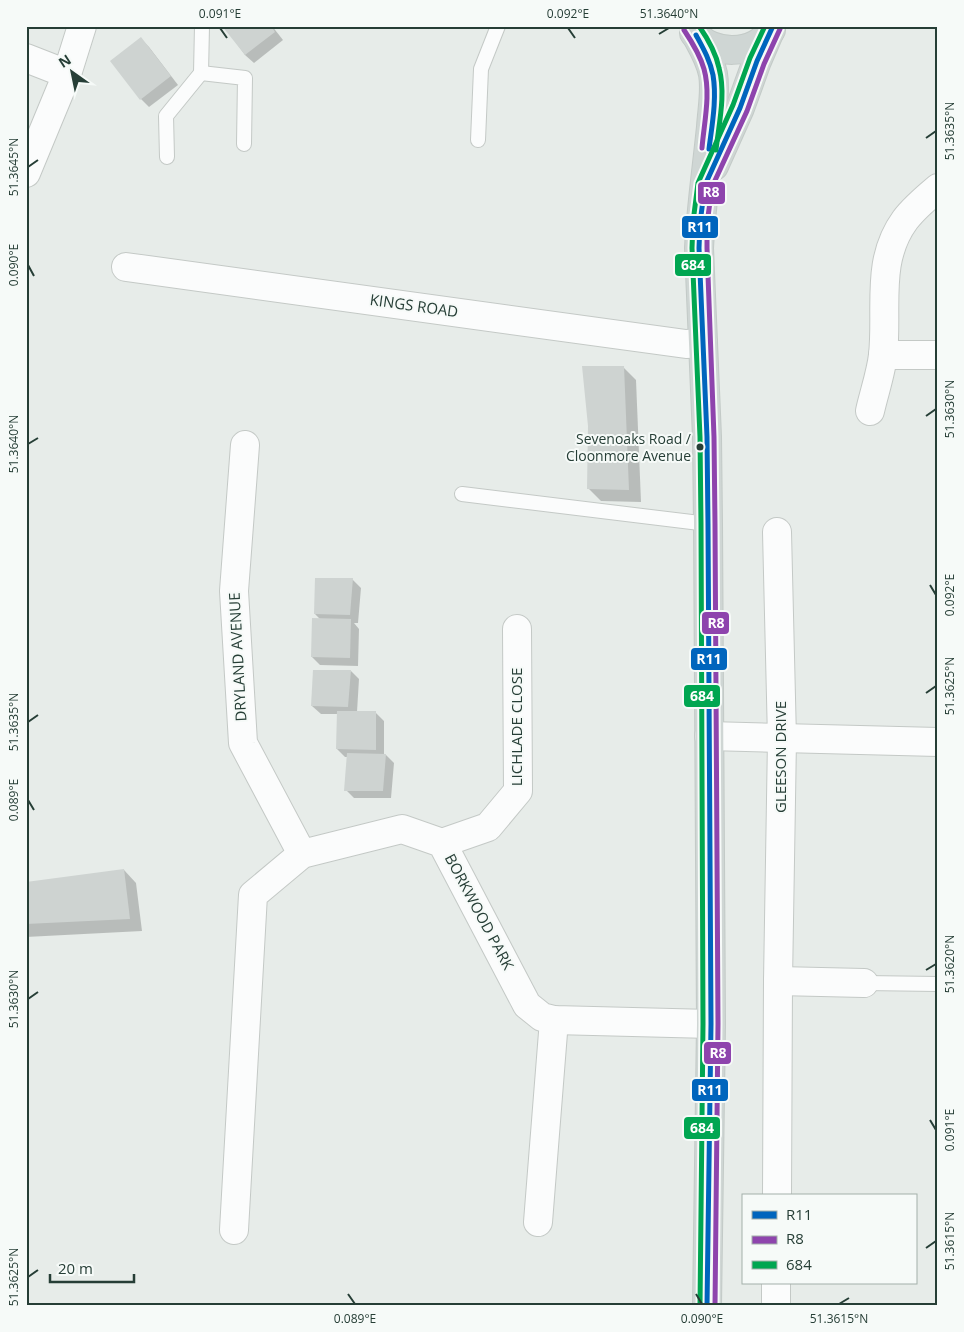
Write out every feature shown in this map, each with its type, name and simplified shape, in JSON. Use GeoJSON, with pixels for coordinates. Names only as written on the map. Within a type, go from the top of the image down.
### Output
{"type":"FeatureCollection","features":[{"type":"Feature","properties":{"kind":"main road"},"geometry":{"type":"LineString","coordinates":[[693,31],[709,45],[725,50],[741,50],[756,44],[771,30]]}},
{"type":"Feature","properties":{"kind":"main road"},"geometry":{"type":"LineString","coordinates":[[705,185],[740,108],[757,60],[771,30]]}},
{"type":"Feature","properties":{"kind":"main road"},"geometry":{"type":"LineString","coordinates":[[693,31],[708,57],[713,75],[714,95],[699,248],[707,437],[708,524],[710,1024],[707,1306]]}},
{"type":"Feature","properties":{"kind":"street"},"geometry":{"type":"LineString","coordinates":[[26,173],[67,74],[82,26]]}},
{"type":"Feature","properties":{"kind":"street"},"geometry":{"type":"LineString","coordinates":[[26,58],[67,74]]}},
{"type":"Feature","properties":{"kind":"street"},"geometry":{"type":"LineString","coordinates":[[870,411],[883,355],[884,291],[890,247],[905,219],[938,188]]}},
{"type":"Feature","properties":{"kind":"street","name":"KINGS ROAD"},"geometry":{"type":"LineString","coordinates":[[126,267],[686,344],[703,343]]}},
{"type":"Feature","properties":{"kind":"street"},"geometry":{"type":"LineString","coordinates":[[883,355],[938,355]]}},
{"type":"Feature","properties":{"kind":"street","name":"DRYLAND AVENUE"},"geometry":{"type":"LineString","coordinates":[[245,446],[234,591],[243,743],[302,854]]}},
{"type":"Feature","properties":{"kind":"street","name":"GLEESON DRIVE"},"geometry":{"type":"LineString","coordinates":[[777,532],[782,739],[777,1194]]}},
{"type":"Feature","properties":{"kind":"street","name":"LICHLADE CLOSE"},"geometry":{"type":"LineString","coordinates":[[442,843],[488,827],[518,791],[517,628]]}},
{"type":"Feature","properties":{"kind":"street"},"geometry":{"type":"LineString","coordinates":[[709,736],[938,742]]}},
{"type":"Feature","properties":{"kind":"street","name":"BORKWOOD PARK"},"geometry":{"type":"LineString","coordinates":[[234,1230],[253,895],[302,854],[402,830],[442,843],[527,1005],[542,1017],[554,1020],[710,1024]]}},
{"type":"Feature","properties":{"kind":"street"},"geometry":{"type":"LineString","coordinates":[[778,982],[864,983]]}},
{"type":"Feature","properties":{"kind":"street"},"geometry":{"type":"LineString","coordinates":[[538,1222],[554,1020]]}},
{"type":"Feature","properties":{"kind":"street"},"geometry":{"type":"LineString","coordinates":[[776,1284],[776,1306]]}},
{"type":"Feature","properties":{"kind":"lane"},"geometry":{"type":"LineString","coordinates":[[167,157],[166,116],[201,73],[202,26]]}},
{"type":"Feature","properties":{"kind":"lane"},"geometry":{"type":"LineString","coordinates":[[478,140],[481,69],[498,26]]}},
{"type":"Feature","properties":{"kind":"lane"},"geometry":{"type":"LineString","coordinates":[[201,73],[245,78],[244,144]]}},
{"type":"Feature","properties":{"kind":"lane"},"geometry":{"type":"LineString","coordinates":[[462,494],[708,524]]}},
{"type":"Feature","properties":{"kind":"lane"},"geometry":{"type":"LineString","coordinates":[[864,983],[938,984]]}},
{"type":"Feature","properties":{"kind":"building"},"geometry":{"type":"Polygon","coordinates":[[[222,26],[271,26],[275,32],[245,55],[222,26]]]}},
{"type":"Feature","properties":{"kind":"building"},"geometry":{"type":"Polygon","coordinates":[[[141,37],[171,76],[140,100],[110,61],[141,37]]]}},
{"type":"Feature","properties":{"kind":"building"},"geometry":{"type":"Polygon","coordinates":[[[582,366],[624,366],[629,490],[587,489],[588,426],[582,366]]]}},
{"type":"Feature","properties":{"kind":"building"},"geometry":{"type":"Polygon","coordinates":[[[315,578],[353,578],[350,615],[314,614],[315,578]]]}},
{"type":"Feature","properties":{"kind":"building"},"geometry":{"type":"Polygon","coordinates":[[[312,618],[351,619],[350,658],[311,657],[312,618]]]}},
{"type":"Feature","properties":{"kind":"building"},"geometry":{"type":"Polygon","coordinates":[[[313,670],[351,670],[348,707],[311,706],[313,670]]]}},
{"type":"Feature","properties":{"kind":"building"},"geometry":{"type":"Polygon","coordinates":[[[337,711],[376,711],[376,750],[336,749],[337,711]]]}},
{"type":"Feature","properties":{"kind":"building"},"geometry":{"type":"Polygon","coordinates":[[[347,753],[386,754],[383,791],[344,791],[347,753]]]}},
{"type":"Feature","properties":{"kind":"building"},"geometry":{"type":"Polygon","coordinates":[[[124,869],[130,919],[26,924],[26,882],[124,869]]]}},
{"type":"Feature","properties":{"kind":"transit line","name":"684"},"geometry":{"type":"LineString","coordinates":[[699,26],[714,52],[721,78],[721,109],[716,150]]}},
{"type":"Feature","properties":{"kind":"transit line","name":"684"},"geometry":{"type":"LineString","coordinates":[[700,1306],[703,1024],[701,524],[700,437],[692,248],[693,222],[698,183],[733,105],[750,58],[765,26]]}},
{"type":"Feature","properties":{"kind":"transit line","name":"R11"},"geometry":{"type":"LineString","coordinates":[[707,1306],[711,1024],[708,524],[707,437],[699,248],[700,223],[705,185],[740,108],[757,61],[773,26]]}},
{"type":"Feature","properties":{"kind":"transit line","name":"R8"},"geometry":{"type":"LineString","coordinates":[[715,1306],[718,1024],[715,524],[707,224],[712,187],[747,111],[764,64],[780,29]]}},
{"type":"Feature","properties":{"kind":"transit line","name":"R8"},"geometry":{"type":"LineString","coordinates":[[684,30],[700,59],[706,79],[707,98],[702,148]]}},
{"type":"Feature","properties":{"kind":"transit line","name":"R11"},"geometry":{"type":"LineString","coordinates":[[696,35],[706,54],[713,75],[714,112],[709,149]]}},
{"type":"Feature","properties":{"kind":"place","name":"Sevenoaks Road / Cloonmore Avenue"},"geometry":{"type":"Point","coordinates":[700,447]}}]}
